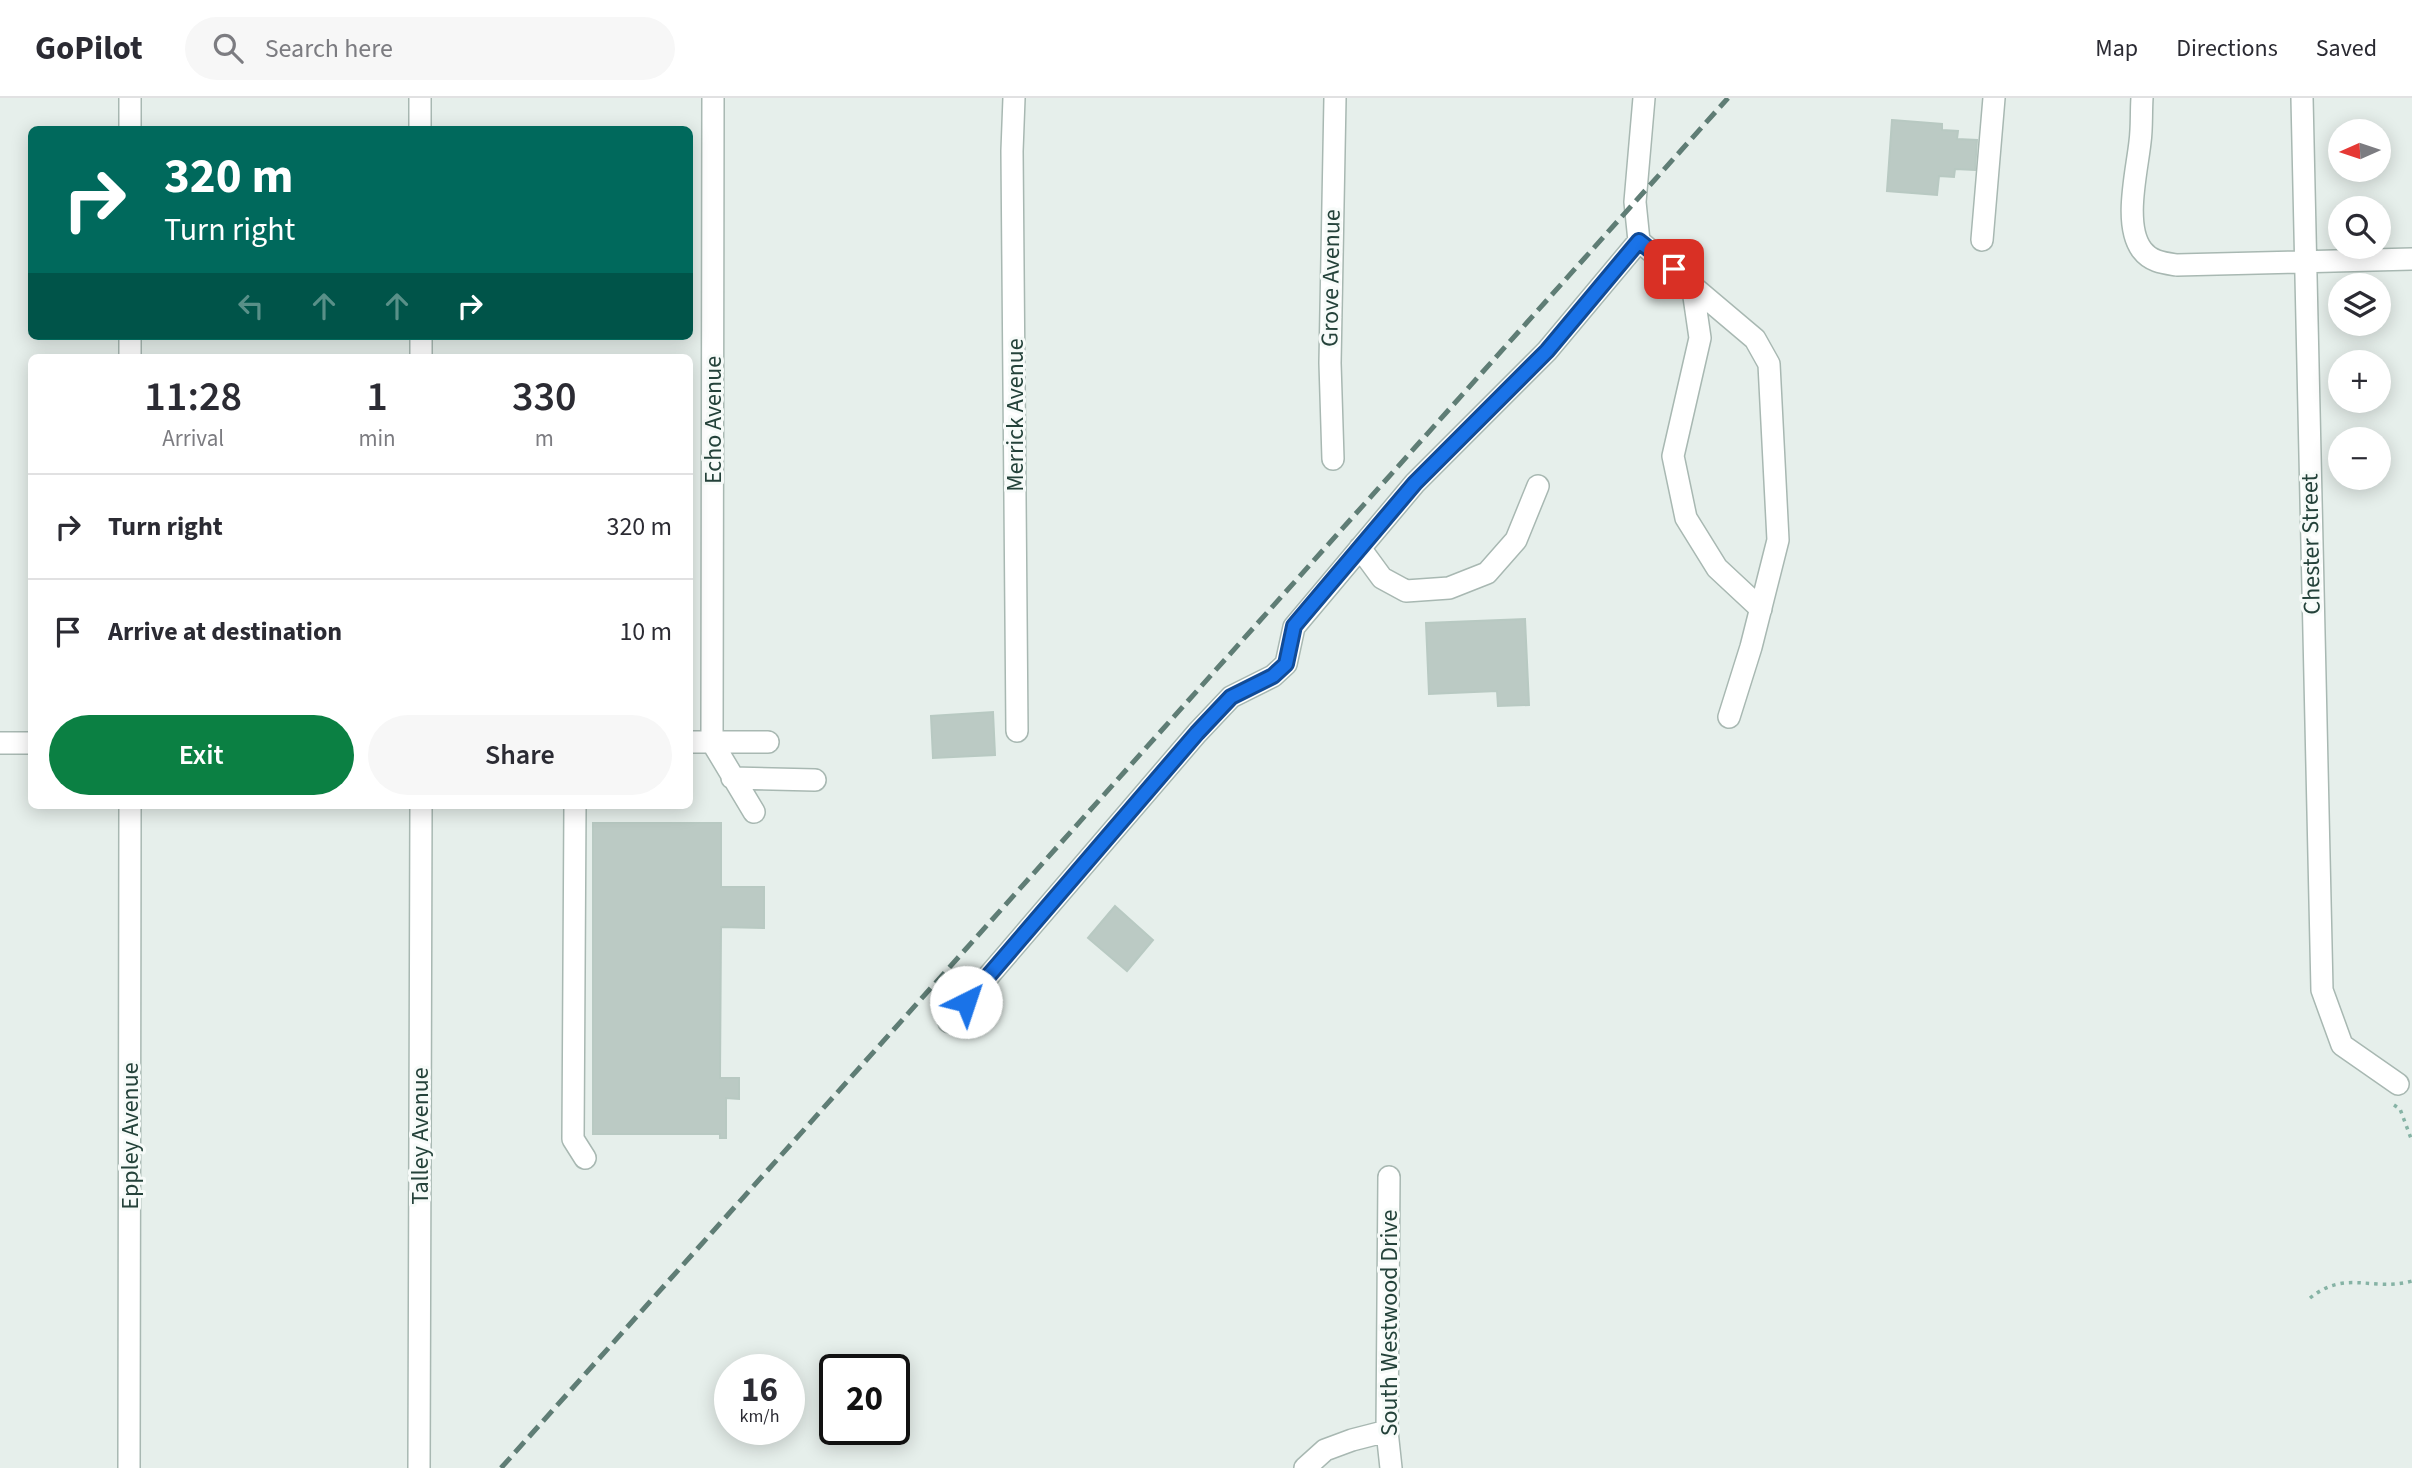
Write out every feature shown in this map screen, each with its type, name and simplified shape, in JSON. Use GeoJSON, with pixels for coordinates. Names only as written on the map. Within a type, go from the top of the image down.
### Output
{"type":"FeatureCollection","features":[{"type":"Feature","properties":{"kind":"street"},"geometry":{"type":"LineString","coordinates":[[130,98],[130,126]]}},
{"type":"Feature","properties":{"kind":"street"},"geometry":{"type":"LineString","coordinates":[[420,98],[420,126]]}},
{"type":"Feature","properties":{"kind":"street","name":"Echo Avenue"},"geometry":{"type":"LineString","coordinates":[[712,742],[713,98]]}},
{"type":"Feature","properties":{"kind":"street","name":"Merrick Avenue"},"geometry":{"type":"LineString","coordinates":[[1014,98],[1012,151],[1017,731]]}},
{"type":"Feature","properties":{"kind":"street","name":"Grove Avenue"},"geometry":{"type":"LineString","coordinates":[[1333,459],[1330,363],[1335,98]]}},
{"type":"Feature","properties":{"kind":"street"},"geometry":{"type":"LineString","coordinates":[[1644,98],[1636,184],[1635,216],[1639,241],[1692,283],[1755,339],[1769,364],[1774,419],[1778,541],[1761,609],[1728,717]]}},
{"type":"Feature","properties":{"kind":"street"},"geometry":{"type":"LineString","coordinates":[[1982,240],[1994,98]]}},
{"type":"Feature","properties":{"kind":"street"},"geometry":{"type":"LineString","coordinates":[[2142,98],[2132,212],[2135,234],[2143,251],[2158,263],[2177,265],[2412,259]]}},
{"type":"Feature","properties":{"kind":"street","name":"Chester Street"},"geometry":{"type":"LineString","coordinates":[[2302,98],[2322,990],[2342,1045],[2398,1084]]}},
{"type":"Feature","properties":{"kind":"street"},"geometry":{"type":"LineString","coordinates":[[949,1022],[1197,733],[1231,697],[1273,676],[1286,664],[1294,626],[1415,483],[1547,351],[1639,241]]}},
{"type":"Feature","properties":{"kind":"street"},"geometry":{"type":"LineString","coordinates":[[1692,283],[1700,338],[1673,456],[1686,518],[1717,568],[1761,609]]}},
{"type":"Feature","properties":{"kind":"street"},"geometry":{"type":"LineString","coordinates":[[1360,548],[1382,578],[1406,591],[1449,587],[1487,573],[1516,540],[1538,486]]}},
{"type":"Feature","properties":{"kind":"street"},"geometry":{"type":"LineString","coordinates":[[693,742],[768,742]]}},
{"type":"Feature","properties":{"kind":"street"},"geometry":{"type":"LineString","coordinates":[[712,742],[754,813]]}},
{"type":"Feature","properties":{"kind":"street"},"geometry":{"type":"LineString","coordinates":[[0,743],[28,743]]}},
{"type":"Feature","properties":{"kind":"street"},"geometry":{"type":"LineString","coordinates":[[732,778],[815,779]]}},
{"type":"Feature","properties":{"kind":"street","name":"Eppley Avenue"},"geometry":{"type":"LineString","coordinates":[[129,1468],[130,809]]}},
{"type":"Feature","properties":{"kind":"street","name":"Talley Avenue"},"geometry":{"type":"LineString","coordinates":[[419,1468],[421,809]]}},
{"type":"Feature","properties":{"kind":"street"},"geometry":{"type":"LineString","coordinates":[[575,809],[573,1139],[585,1158]]}},
{"type":"Feature","properties":{"kind":"street","name":"South Westwood Drive"},"geometry":{"type":"LineString","coordinates":[[1389,1177],[1387,1431],[1391,1468]]}},
{"type":"Feature","properties":{"kind":"street"},"geometry":{"type":"LineString","coordinates":[[1305,1468],[1325,1450],[1387,1431]]}},
{"type":"Feature","properties":{"kind":"path"},"geometry":{"type":"LineString","coordinates":[[2398,1084],[2388,1100],[2400,1108],[2412,1141]]}},
{"type":"Feature","properties":{"kind":"path"},"geometry":{"type":"LineString","coordinates":[[2310,1298],[2325,1286],[2349,1281],[2382,1285],[2412,1281]]}},
{"type":"Feature","properties":{"kind":"building"},"geometry":{"type":"Polygon","coordinates":[[[1892,120],[1942,124],[1942,130],[1958,131],[1957,139],[1977,140],[1975,170],[1955,169],[1954,177],[1939,176],[1937,195],[1887,191],[1892,120]]]}},
{"type":"Feature","properties":{"kind":"building"},"geometry":{"type":"Polygon","coordinates":[[[1525,619],[1529,705],[1498,706],[1497,691],[1429,694],[1426,623],[1525,619]]]}},
{"type":"Feature","properties":{"kind":"building"},"geometry":{"type":"Polygon","coordinates":[[[993,712],[995,755],[933,758],[931,716],[993,712]]]}},
{"type":"Feature","properties":{"kind":"building"},"geometry":{"type":"Polygon","coordinates":[[[593,823],[721,823],[721,887],[764,887],[764,928],[721,927],[720,1078],[739,1078],[739,1099],[726,1098],[726,1138],[720,1138],[720,1134],[593,1134],[593,823]]]}},
{"type":"Feature","properties":{"kind":"building"},"geometry":{"type":"Polygon","coordinates":[[[1115,906],[1153,940],[1127,971],[1088,938],[1115,906]]]}},
{"type":"Feature","properties":{"kind":"railway"},"geometry":{"type":"LineString","coordinates":[[501,1468],[1728,98]]}},
{"type":"Feature","properties":{"kind":"route"},"geometry":{"type":"LineString","coordinates":[[966,1002],[1231,697],[1273,676],[1286,664],[1294,626],[1415,483],[1547,351],[1639,241],[1674,269]]}}]}
